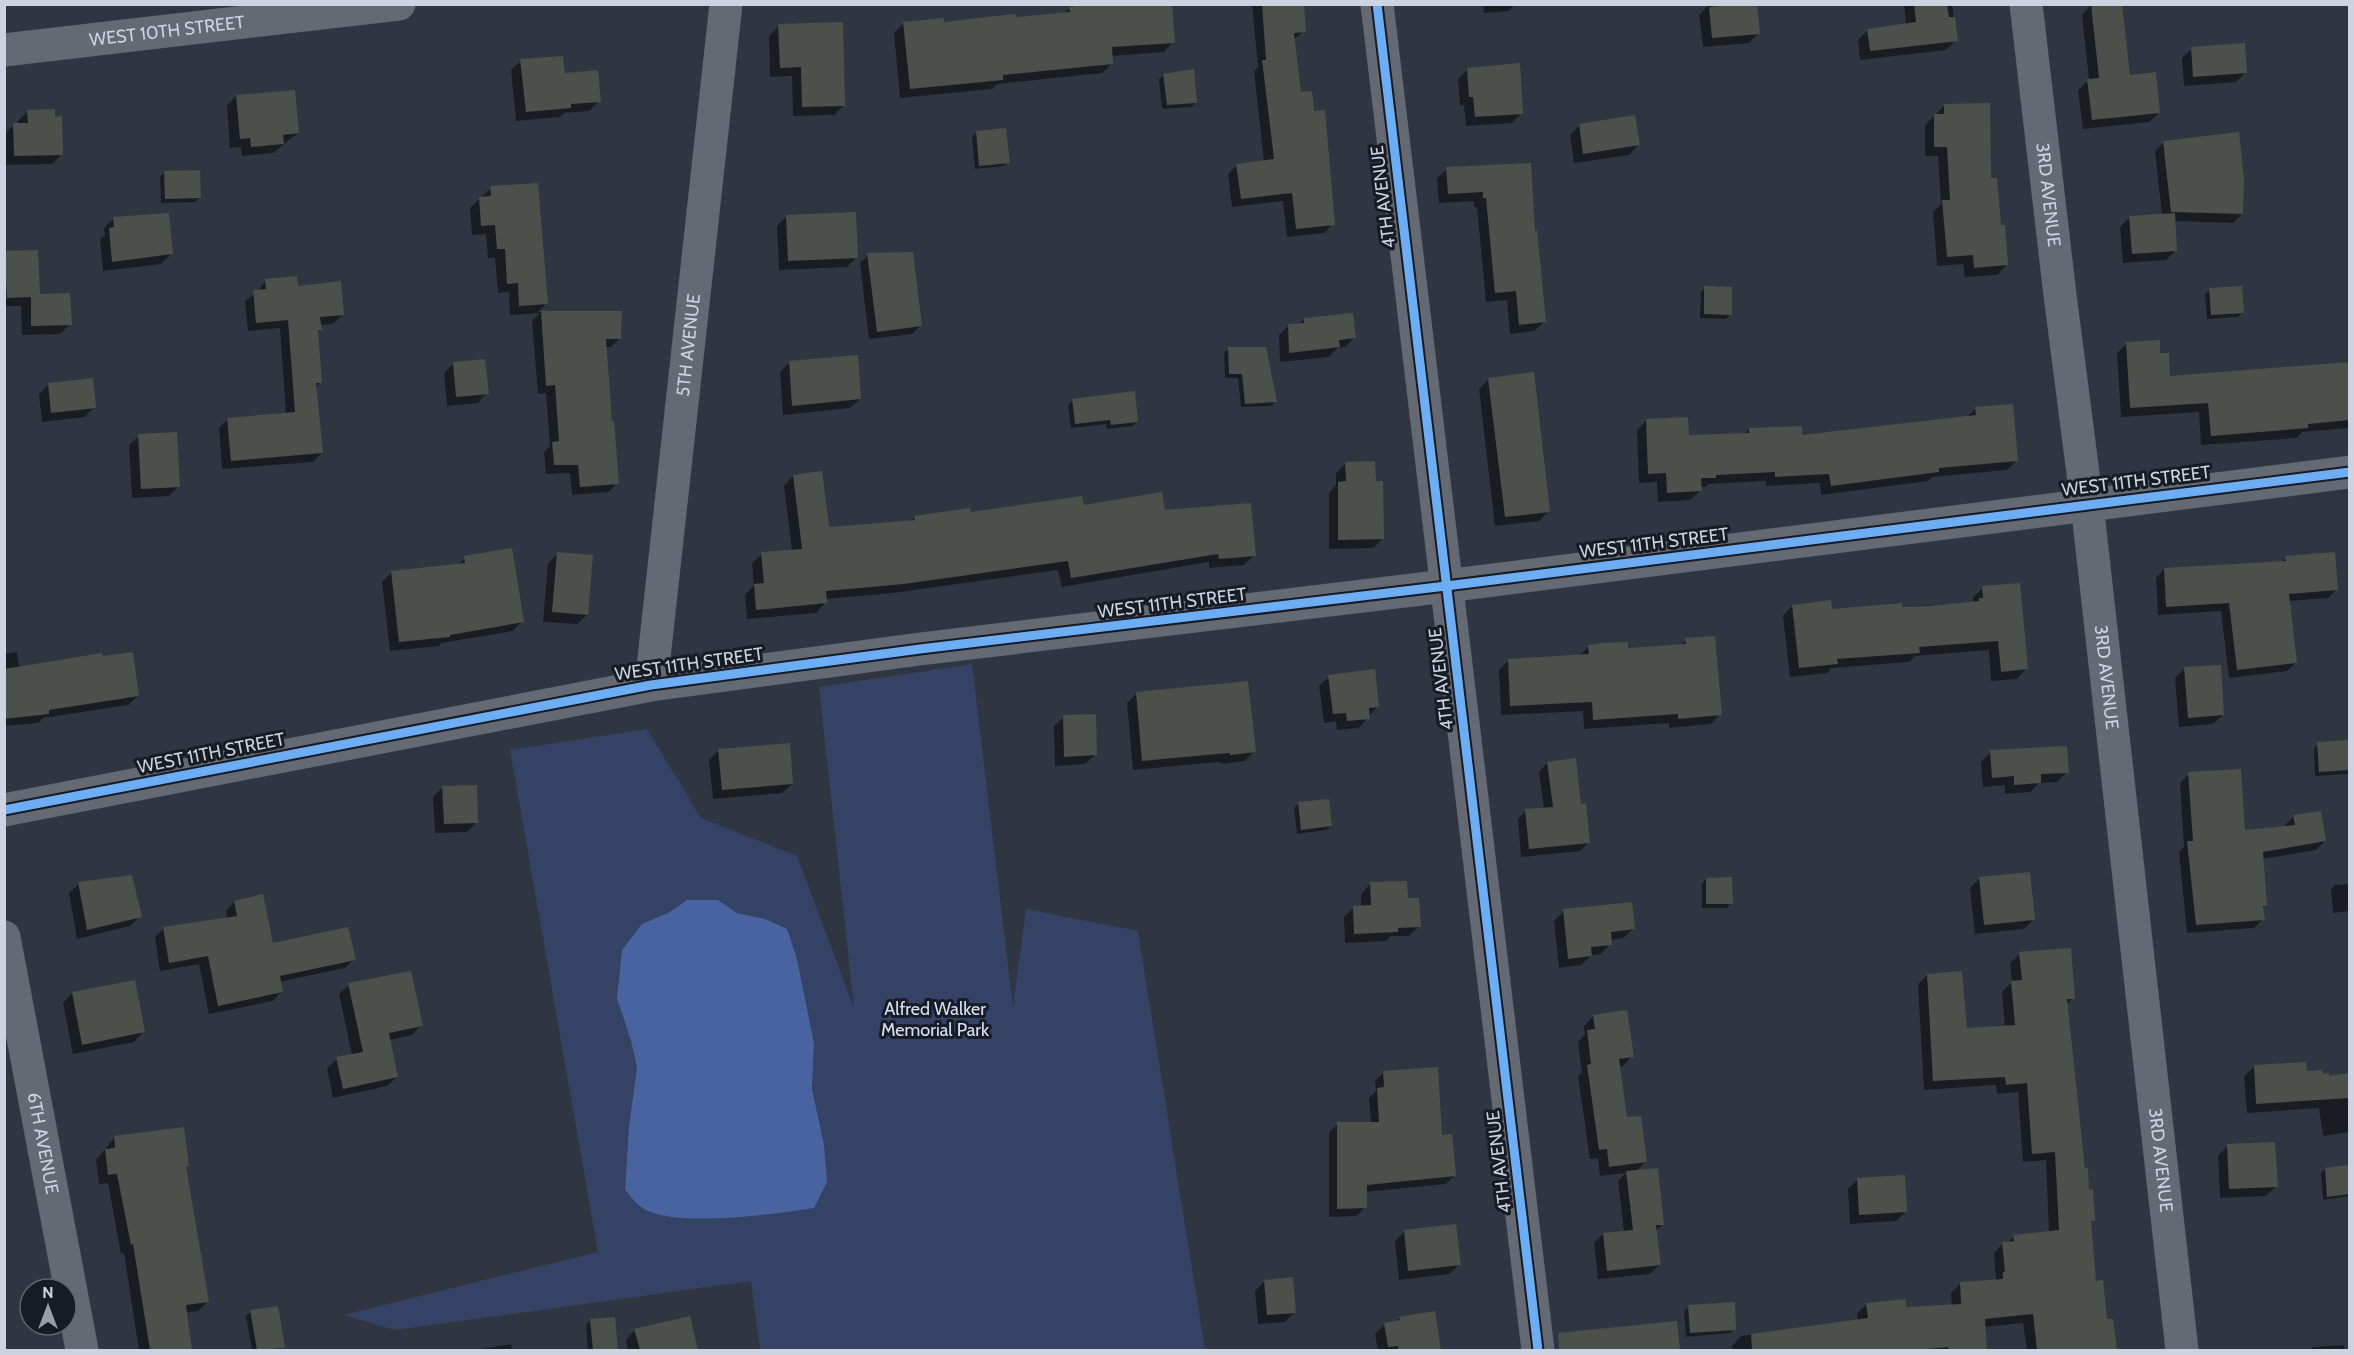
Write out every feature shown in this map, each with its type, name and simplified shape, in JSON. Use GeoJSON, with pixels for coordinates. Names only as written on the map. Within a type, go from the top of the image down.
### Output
{"type":"FeatureCollection","features":[{"type":"Feature","properties":{"kind":"street","name":"WEST 10TH STREET"},"geometry":{"type":"LineString","coordinates":[[4,50],[399,4]]}},
{"type":"Feature","properties":{"kind":"street","name":"5TH AVENUE"},"geometry":{"type":"LineString","coordinates":[[651,684],[726,4]]}},
{"type":"Feature","properties":{"kind":"street","name":"4TH AVENUE"},"geometry":{"type":"LineString","coordinates":[[1377,4],[1538,1350]]}},
{"type":"Feature","properties":{"kind":"street","name":"3RD AVENUE"},"geometry":{"type":"LineString","coordinates":[[2026,4],[2087,504],[2181,1350]]}},
{"type":"Feature","properties":{"kind":"street","name":"WEST 11TH STREET"},"geometry":{"type":"LineString","coordinates":[[4,810],[651,684],[2349,472]]}},
{"type":"Feature","properties":{"kind":"street","name":"6TH AVENUE"},"geometry":{"type":"LineString","coordinates":[[4,937],[82,1350]]}},
{"type":"Feature","properties":{"kind":"green space","name":"Alfred Walker Memorial Park"},"geometry":{"type":"Polygon","coordinates":[[[972,664],[1013,1007],[1026,909],[1138,931],[1205,1350],[760,1350],[751,1281],[395,1330],[344,1315],[598,1252],[510,750],[647,729],[701,818],[797,856],[854,1008],[819,687],[972,664]],[[687,900],[668,913],[642,924],[631,1041],[637,1067],[629,1126],[625,1190],[824,1144],[812,1089],[814,1043],[797,959],[765,919],[737,913],[718,900],[687,900]]]}},
{"type":"Feature","properties":{"kind":"shaded area"},"geometry":{"type":"Polygon","coordinates":[[[687,900],[718,900],[737,913],[765,919],[787,929],[797,959],[814,1043],[812,1089],[824,1144],[827,1182],[814,1208],[724,1218],[675,1217],[655,1214],[641,1207],[625,1190],[629,1126],[637,1067],[617,998],[622,950],[642,924],[668,913],[687,900]]]}},
{"type":"Feature","properties":{"kind":"building"},"geometry":{"type":"Polygon","coordinates":[[[1090,4],[1172,4],[1175,43],[1112,47],[1113,64],[1003,75],[1003,80],[910,89],[903,22],[944,18],[944,22],[1015,14],[1016,17],[1070,12],[1069,7],[1090,4]]]}},
{"type":"Feature","properties":{"kind":"building"},"geometry":{"type":"Polygon","coordinates":[[[1262,4],[1304,4],[1306,32],[1294,33],[1301,92],[1312,91],[1314,111],[1325,110],[1335,225],[1296,229],[1292,193],[1241,199],[1236,164],[1274,159],[1262,60],[1266,60],[1262,4]]]}},
{"type":"Feature","properties":{"kind":"building"},"geometry":{"type":"Polygon","coordinates":[[[1757,4],[1760,34],[1712,38],[1709,7],[1757,4]]]}},
{"type":"Feature","properties":{"kind":"building"},"geometry":{"type":"Polygon","coordinates":[[[1914,4],[1947,4],[1949,17],[1955,17],[1958,41],[1870,51],[1867,29],[1916,22],[1914,4]]]}},
{"type":"Feature","properties":{"kind":"building"},"geometry":{"type":"Polygon","coordinates":[[[2091,4],[2122,4],[2130,75],[2156,72],[2160,113],[2092,120],[2087,79],[2099,78],[2091,4]]]}},
{"type":"Feature","properties":{"kind":"building"},"geometry":{"type":"Polygon","coordinates":[[[843,22],[845,106],[802,107],[801,67],[780,68],[778,24],[843,22]]]}},
{"type":"Feature","properties":{"kind":"building"},"geometry":{"type":"Polygon","coordinates":[[[2245,43],[2247,73],[2193,77],[2191,47],[2245,43]]]}},
{"type":"Feature","properties":{"kind":"building"},"geometry":{"type":"Polygon","coordinates":[[[563,56],[565,73],[598,70],[601,102],[571,104],[571,108],[526,112],[520,59],[563,56]]]}},
{"type":"Feature","properties":{"kind":"building"},"geometry":{"type":"Polygon","coordinates":[[[1520,63],[1523,114],[1475,117],[1473,97],[1469,97],[1467,68],[1520,63]]]}},
{"type":"Feature","properties":{"kind":"building"},"geometry":{"type":"Polygon","coordinates":[[[1194,69],[1197,103],[1167,105],[1163,74],[1194,69]]]}},
{"type":"Feature","properties":{"kind":"building"},"geometry":{"type":"Polygon","coordinates":[[[295,90],[299,133],[283,135],[284,144],[251,147],[250,138],[240,139],[236,95],[295,90]]]}},
{"type":"Feature","properties":{"kind":"building"},"geometry":{"type":"Polygon","coordinates":[[[1990,103],[1991,178],[1997,178],[2001,225],[2005,225],[2008,265],[1974,268],[1973,255],[1947,257],[1942,200],[1950,200],[1947,147],[1934,147],[1934,114],[1944,114],[1944,104],[1990,103]]]}},
{"type":"Feature","properties":{"kind":"building"},"geometry":{"type":"Polygon","coordinates":[[[55,109],[55,117],[62,116],[63,155],[14,156],[13,123],[28,123],[27,110],[55,109]]]}},
{"type":"Feature","properties":{"kind":"building"},"geometry":{"type":"Polygon","coordinates":[[[1635,115],[1640,145],[1583,154],[1579,124],[1635,115]]]}},
{"type":"Feature","properties":{"kind":"building"},"geometry":{"type":"Polygon","coordinates":[[[1006,128],[1010,163],[979,166],[976,131],[1006,128]]]}},
{"type":"Feature","properties":{"kind":"building"},"geometry":{"type":"Polygon","coordinates":[[[2239,132],[2244,179],[2243,214],[2171,212],[2163,141],[2239,132]]]}},
{"type":"Feature","properties":{"kind":"building"},"geometry":{"type":"Polygon","coordinates":[[[1531,163],[1535,231],[1537,230],[1546,322],[1519,325],[1516,291],[1495,293],[1486,198],[1483,198],[1483,192],[1448,194],[1446,167],[1531,163]]]}},
{"type":"Feature","properties":{"kind":"building"},"geometry":{"type":"Polygon","coordinates":[[[200,170],[201,198],[165,199],[164,171],[200,170]]]}},
{"type":"Feature","properties":{"kind":"building"},"geometry":{"type":"Polygon","coordinates":[[[538,183],[548,304],[519,306],[518,283],[507,284],[505,249],[497,249],[495,225],[481,226],[479,197],[491,196],[490,186],[538,183]]]}},
{"type":"Feature","properties":{"kind":"building"},"geometry":{"type":"Polygon","coordinates":[[[856,212],[858,258],[788,261],[786,215],[856,212]]]}},
{"type":"Feature","properties":{"kind":"building"},"geometry":{"type":"Polygon","coordinates":[[[169,213],[173,254],[112,262],[109,228],[114,227],[113,217],[169,213]]]}},
{"type":"Feature","properties":{"kind":"building"},"geometry":{"type":"Polygon","coordinates":[[[2175,213],[2177,251],[2132,254],[2129,216],[2175,213]]]}},
{"type":"Feature","properties":{"kind":"building"},"geometry":{"type":"Polygon","coordinates":[[[38,250],[40,294],[70,293],[72,325],[31,326],[31,297],[7,298],[4,251],[38,250]]]}},
{"type":"Feature","properties":{"kind":"building"},"geometry":{"type":"Polygon","coordinates":[[[913,252],[922,326],[877,332],[867,253],[913,252]]]}},
{"type":"Feature","properties":{"kind":"building"},"geometry":{"type":"Polygon","coordinates":[[[297,276],[298,286],[341,281],[344,315],[320,317],[322,330],[318,330],[322,383],[316,383],[323,453],[231,461],[227,418],[295,412],[288,320],[256,323],[253,290],[266,289],[265,279],[297,276]]]}},
{"type":"Feature","properties":{"kind":"building"},"geometry":{"type":"Polygon","coordinates":[[[1704,286],[1732,287],[1732,315],[1704,314],[1704,286]]]}},
{"type":"Feature","properties":{"kind":"building"},"geometry":{"type":"Polygon","coordinates":[[[2242,286],[2244,313],[2211,315],[2209,288],[2242,286]]]}},
{"type":"Feature","properties":{"kind":"building"},"geometry":{"type":"Polygon","coordinates":[[[541,311],[622,311],[621,339],[606,339],[619,484],[580,487],[578,465],[554,465],[552,442],[559,441],[555,385],[546,386],[541,311]]]}},
{"type":"Feature","properties":{"kind":"building"},"geometry":{"type":"Polygon","coordinates":[[[1353,313],[1356,338],[1339,340],[1340,347],[1289,353],[1288,324],[1304,323],[1304,318],[1353,313]]]}},
{"type":"Feature","properties":{"kind":"building"},"geometry":{"type":"Polygon","coordinates":[[[2160,340],[2160,353],[2169,353],[2170,376],[2349,362],[2349,420],[2308,424],[2308,428],[2211,436],[2208,403],[2130,408],[2126,342],[2160,340]]]}},
{"type":"Feature","properties":{"kind":"building"},"geometry":{"type":"Polygon","coordinates":[[[1228,347],[1266,347],[1277,402],[1245,404],[1242,374],[1229,374],[1228,347]]]}},
{"type":"Feature","properties":{"kind":"building"},"geometry":{"type":"Polygon","coordinates":[[[858,355],[861,399],[792,406],[789,361],[858,355]]]}},
{"type":"Feature","properties":{"kind":"building"},"geometry":{"type":"Polygon","coordinates":[[[485,359],[489,394],[456,397],[453,362],[485,359]]]}},
{"type":"Feature","properties":{"kind":"building"},"geometry":{"type":"Polygon","coordinates":[[[1534,372],[1550,512],[1505,517],[1488,378],[1534,372]]]}},
{"type":"Feature","properties":{"kind":"building"},"geometry":{"type":"Polygon","coordinates":[[[93,378],[96,408],[51,413],[48,383],[93,378]]]}},
{"type":"Feature","properties":{"kind":"building"},"geometry":{"type":"Polygon","coordinates":[[[1135,391],[1138,422],[1111,425],[1110,420],[1075,424],[1072,399],[1135,391]]]}},
{"type":"Feature","properties":{"kind":"building"},"geometry":{"type":"Polygon","coordinates":[[[2013,404],[2018,461],[1939,468],[1939,472],[1831,486],[1829,474],[1775,477],[1775,472],[1716,475],[1716,478],[1701,478],[1702,491],[1667,493],[1666,473],[1648,474],[1646,419],[1688,417],[1689,435],[1749,433],[1749,428],[1802,426],[1802,435],[1976,415],[1975,407],[2013,404]]]}},
{"type":"Feature","properties":{"kind":"building"},"geometry":{"type":"Polygon","coordinates":[[[177,432],[180,487],[141,489],[138,434],[177,432]]]}},
{"type":"Feature","properties":{"kind":"building"},"geometry":{"type":"Polygon","coordinates":[[[1375,461],[1376,481],[1383,481],[1384,539],[1338,540],[1338,482],[1346,481],[1345,462],[1375,461]]]}},
{"type":"Feature","properties":{"kind":"building"},"geometry":{"type":"Polygon","coordinates":[[[822,471],[829,527],[915,520],[914,516],[970,508],[971,512],[1082,496],[1084,505],[1162,492],[1165,510],[1251,503],[1256,556],[1219,559],[1218,554],[1071,578],[1068,561],[904,584],[826,591],[827,603],[756,610],[754,584],[764,583],[761,552],[802,549],[793,475],[822,471]]]}},
{"type":"Feature","properties":{"kind":"building"},"geometry":{"type":"Polygon","coordinates":[[[512,548],[524,622],[450,635],[450,637],[399,642],[391,571],[465,563],[464,556],[512,548]]]}},
{"type":"Feature","properties":{"kind":"building"},"geometry":{"type":"Polygon","coordinates":[[[557,552],[593,555],[588,615],[552,612],[557,552]]]}},
{"type":"Feature","properties":{"kind":"building"},"geometry":{"type":"Polygon","coordinates":[[[2335,552],[2338,590],[2289,594],[2297,663],[2237,670],[2229,603],[2166,607],[2164,568],[2286,561],[2285,556],[2335,552]]]}},
{"type":"Feature","properties":{"kind":"building"},"geometry":{"type":"Polygon","coordinates":[[[2020,583],[2028,669],[2001,672],[1998,641],[1919,647],[1920,653],[1837,659],[1838,664],[1799,668],[1792,605],[1831,600],[1832,609],[1902,603],[1902,607],[1929,606],[1979,601],[1979,598],[1983,598],[1982,586],[2020,583]]]}},
{"type":"Feature","properties":{"kind":"building"},"geometry":{"type":"Polygon","coordinates":[[[1715,636],[1722,715],[1678,719],[1678,714],[1593,720],[1592,702],[1510,706],[1508,659],[1589,654],[1588,645],[1603,643],[1628,642],[1628,648],[1686,644],[1685,638],[1715,636]]]}},
{"type":"Feature","properties":{"kind":"building"},"geometry":{"type":"Polygon","coordinates":[[[133,652],[139,696],[49,710],[49,714],[4,719],[4,669],[102,653],[103,656],[133,652]]]}},
{"type":"Feature","properties":{"kind":"building"},"geometry":{"type":"Polygon","coordinates":[[[2221,665],[2224,715],[2188,718],[2184,667],[2221,665]]]}},
{"type":"Feature","properties":{"kind":"building"},"geometry":{"type":"Polygon","coordinates":[[[1375,669],[1379,707],[1369,708],[1370,719],[1347,721],[1346,713],[1333,714],[1328,675],[1375,669]]]}},
{"type":"Feature","properties":{"kind":"building"},"geometry":{"type":"Polygon","coordinates":[[[1248,681],[1256,752],[1142,761],[1136,692],[1248,681]]]}},
{"type":"Feature","properties":{"kind":"building"},"geometry":{"type":"Polygon","coordinates":[[[1096,714],[1097,755],[1064,757],[1063,715],[1096,714]]]}},
{"type":"Feature","properties":{"kind":"building"},"geometry":{"type":"Polygon","coordinates":[[[2349,740],[2349,770],[2319,772],[2317,742],[2349,740]]]}},
{"type":"Feature","properties":{"kind":"building"},"geometry":{"type":"Polygon","coordinates":[[[790,743],[793,784],[722,790],[718,749],[790,743]]]}},
{"type":"Feature","properties":{"kind":"building"},"geometry":{"type":"Polygon","coordinates":[[[2067,746],[2069,773],[2041,774],[2041,783],[2014,785],[2014,776],[1992,778],[1990,750],[2067,746]]]}},
{"type":"Feature","properties":{"kind":"building"},"geometry":{"type":"Polygon","coordinates":[[[1576,758],[1581,804],[1586,803],[1590,843],[1529,849],[1525,809],[1553,807],[1547,762],[1576,758]]]}},
{"type":"Feature","properties":{"kind":"building"},"geometry":{"type":"Polygon","coordinates":[[[2241,769],[2245,830],[2295,825],[2293,815],[2321,811],[2326,841],[2263,852],[2267,906],[2263,906],[2265,920],[2196,925],[2187,841],[2193,841],[2188,772],[2241,769]]]}},
{"type":"Feature","properties":{"kind":"building"},"geometry":{"type":"Polygon","coordinates":[[[477,785],[478,823],[444,824],[442,786],[477,785]]]}},
{"type":"Feature","properties":{"kind":"building"},"geometry":{"type":"Polygon","coordinates":[[[1329,799],[1332,826],[1301,830],[1298,802],[1329,799]]]}},
{"type":"Feature","properties":{"kind":"building"},"geometry":{"type":"Polygon","coordinates":[[[2030,872],[2035,920],[1984,925],[1979,877],[2030,872]]]}},
{"type":"Feature","properties":{"kind":"building"},"geometry":{"type":"Polygon","coordinates":[[[132,875],[142,917],[87,930],[78,882],[132,875]]]}},
{"type":"Feature","properties":{"kind":"building"},"geometry":{"type":"Polygon","coordinates":[[[1732,877],[1733,904],[1706,904],[1706,878],[1732,877]]]}},
{"type":"Feature","properties":{"kind":"building"},"geometry":{"type":"Polygon","coordinates":[[[1407,881],[1408,898],[1419,898],[1421,927],[1398,928],[1398,932],[1354,934],[1353,906],[1371,905],[1370,882],[1407,881]]]}},
{"type":"Feature","properties":{"kind":"building"},"geometry":{"type":"Polygon","coordinates":[[[263,894],[273,943],[348,927],[356,960],[280,976],[283,992],[218,1006],[208,956],[169,963],[163,927],[237,916],[234,901],[263,894]]]}},
{"type":"Feature","properties":{"kind":"building"},"geometry":{"type":"Polygon","coordinates":[[[1632,902],[1635,929],[1611,932],[1612,945],[1591,947],[1592,956],[1568,959],[1563,909],[1632,902]]]}},
{"type":"Feature","properties":{"kind":"building"},"geometry":{"type":"Polygon","coordinates":[[[2071,948],[2075,999],[2067,999],[2085,1168],[2088,1168],[2089,1190],[2093,1189],[2095,1221],[2091,1221],[2096,1281],[2103,1280],[2107,1319],[2113,1319],[2117,1350],[2037,1350],[2033,1314],[1985,1319],[1987,1350],[1949,1350],[1948,1347],[1918,1350],[1752,1350],[1751,1334],[1868,1318],[1866,1303],[1906,1299],[1906,1307],[1961,1304],[1960,1282],[2003,1279],[2003,1272],[2005,1272],[2002,1242],[2014,1241],[2013,1235],[2059,1230],[2055,1152],[2032,1154],[2027,1083],[2006,1085],[2005,1077],[1933,1081],[1927,974],[1962,971],[1967,1028],[2015,1025],[2011,981],[2022,980],[2019,952],[2071,948]]]}},
{"type":"Feature","properties":{"kind":"building"},"geometry":{"type":"Polygon","coordinates":[[[411,971],[423,1026],[389,1033],[398,1077],[343,1089],[336,1057],[363,1052],[348,983],[411,971]]]}},
{"type":"Feature","properties":{"kind":"building"},"geometry":{"type":"Polygon","coordinates":[[[135,980],[145,1032],[82,1045],[72,992],[135,980]]]}},
{"type":"Feature","properties":{"kind":"building"},"geometry":{"type":"Polygon","coordinates":[[[1627,1010],[1634,1057],[1619,1059],[1627,1117],[1641,1116],[1647,1162],[1609,1167],[1607,1149],[1599,1150],[1587,1065],[1591,1064],[1587,1030],[1595,1029],[1593,1015],[1627,1010]]]}},
{"type":"Feature","properties":{"kind":"building"},"geometry":{"type":"Polygon","coordinates":[[[2306,1062],[2307,1071],[2322,1070],[2323,1074],[2329,1073],[2329,1076],[2349,1073],[2349,1098],[2256,1104],[2254,1065],[2306,1062]]]}},
{"type":"Feature","properties":{"kind":"building"},"geometry":{"type":"Polygon","coordinates":[[[1438,1067],[1442,1135],[1452,1134],[1456,1176],[1367,1185],[1367,1208],[1337,1209],[1337,1122],[1379,1122],[1377,1088],[1384,1087],[1383,1071],[1438,1067]]]}},
{"type":"Feature","properties":{"kind":"building"},"geometry":{"type":"Polygon","coordinates":[[[184,1127],[189,1166],[186,1166],[209,1302],[186,1305],[192,1350],[150,1350],[133,1244],[131,1245],[117,1174],[108,1175],[105,1149],[115,1148],[114,1136],[184,1127]]]}},
{"type":"Feature","properties":{"kind":"building"},"geometry":{"type":"Polygon","coordinates":[[[2275,1142],[2278,1187],[2229,1189],[2227,1144],[2275,1142]]]}},
{"type":"Feature","properties":{"kind":"building"},"geometry":{"type":"Polygon","coordinates":[[[2349,1165],[2349,1194],[2327,1197],[2325,1168],[2349,1165]]]}},
{"type":"Feature","properties":{"kind":"building"},"geometry":{"type":"Polygon","coordinates":[[[1658,1168],[1664,1225],[1656,1225],[1661,1265],[1607,1271],[1603,1233],[1633,1230],[1626,1171],[1658,1168]]]}},
{"type":"Feature","properties":{"kind":"building"},"geometry":{"type":"Polygon","coordinates":[[[1905,1175],[1907,1212],[1859,1215],[1857,1178],[1905,1175]]]}},
{"type":"Feature","properties":{"kind":"building"},"geometry":{"type":"Polygon","coordinates":[[[1456,1224],[1461,1265],[1408,1271],[1404,1230],[1456,1224]]]}},
{"type":"Feature","properties":{"kind":"building"},"geometry":{"type":"Polygon","coordinates":[[[1293,1277],[1296,1313],[1267,1315],[1264,1280],[1293,1277]]]}},
{"type":"Feature","properties":{"kind":"building"},"geometry":{"type":"Polygon","coordinates":[[[1735,1302],[1736,1330],[1690,1333],[1688,1305],[1735,1302]]]}},
{"type":"Feature","properties":{"kind":"building"},"geometry":{"type":"Polygon","coordinates":[[[278,1306],[285,1348],[257,1350],[250,1310],[278,1306]]]}},
{"type":"Feature","properties":{"kind":"building"},"geometry":{"type":"Polygon","coordinates":[[[1435,1311],[1441,1350],[1398,1350],[1398,1346],[1388,1347],[1384,1323],[1400,1320],[1399,1317],[1435,1311]]]}},
{"type":"Feature","properties":{"kind":"building"},"geometry":{"type":"Polygon","coordinates":[[[690,1316],[698,1350],[640,1350],[634,1329],[690,1316]]]}},
{"type":"Feature","properties":{"kind":"building"},"geometry":{"type":"Polygon","coordinates":[[[615,1317],[618,1350],[593,1350],[590,1319],[615,1317]]]}},
{"type":"Feature","properties":{"kind":"building"},"geometry":{"type":"Polygon","coordinates":[[[1677,1321],[1680,1350],[1559,1350],[1558,1333],[1677,1321]]]}},
{"type":"Feature","properties":{"kind":"cycle path"},"geometry":{"type":"LineString","coordinates":[[1377,4],[1538,1350]]}},
{"type":"Feature","properties":{"kind":"cycle path"},"geometry":{"type":"LineString","coordinates":[[4,810],[651,685],[920,649],[1446,586],[2350,472]]}}]}
